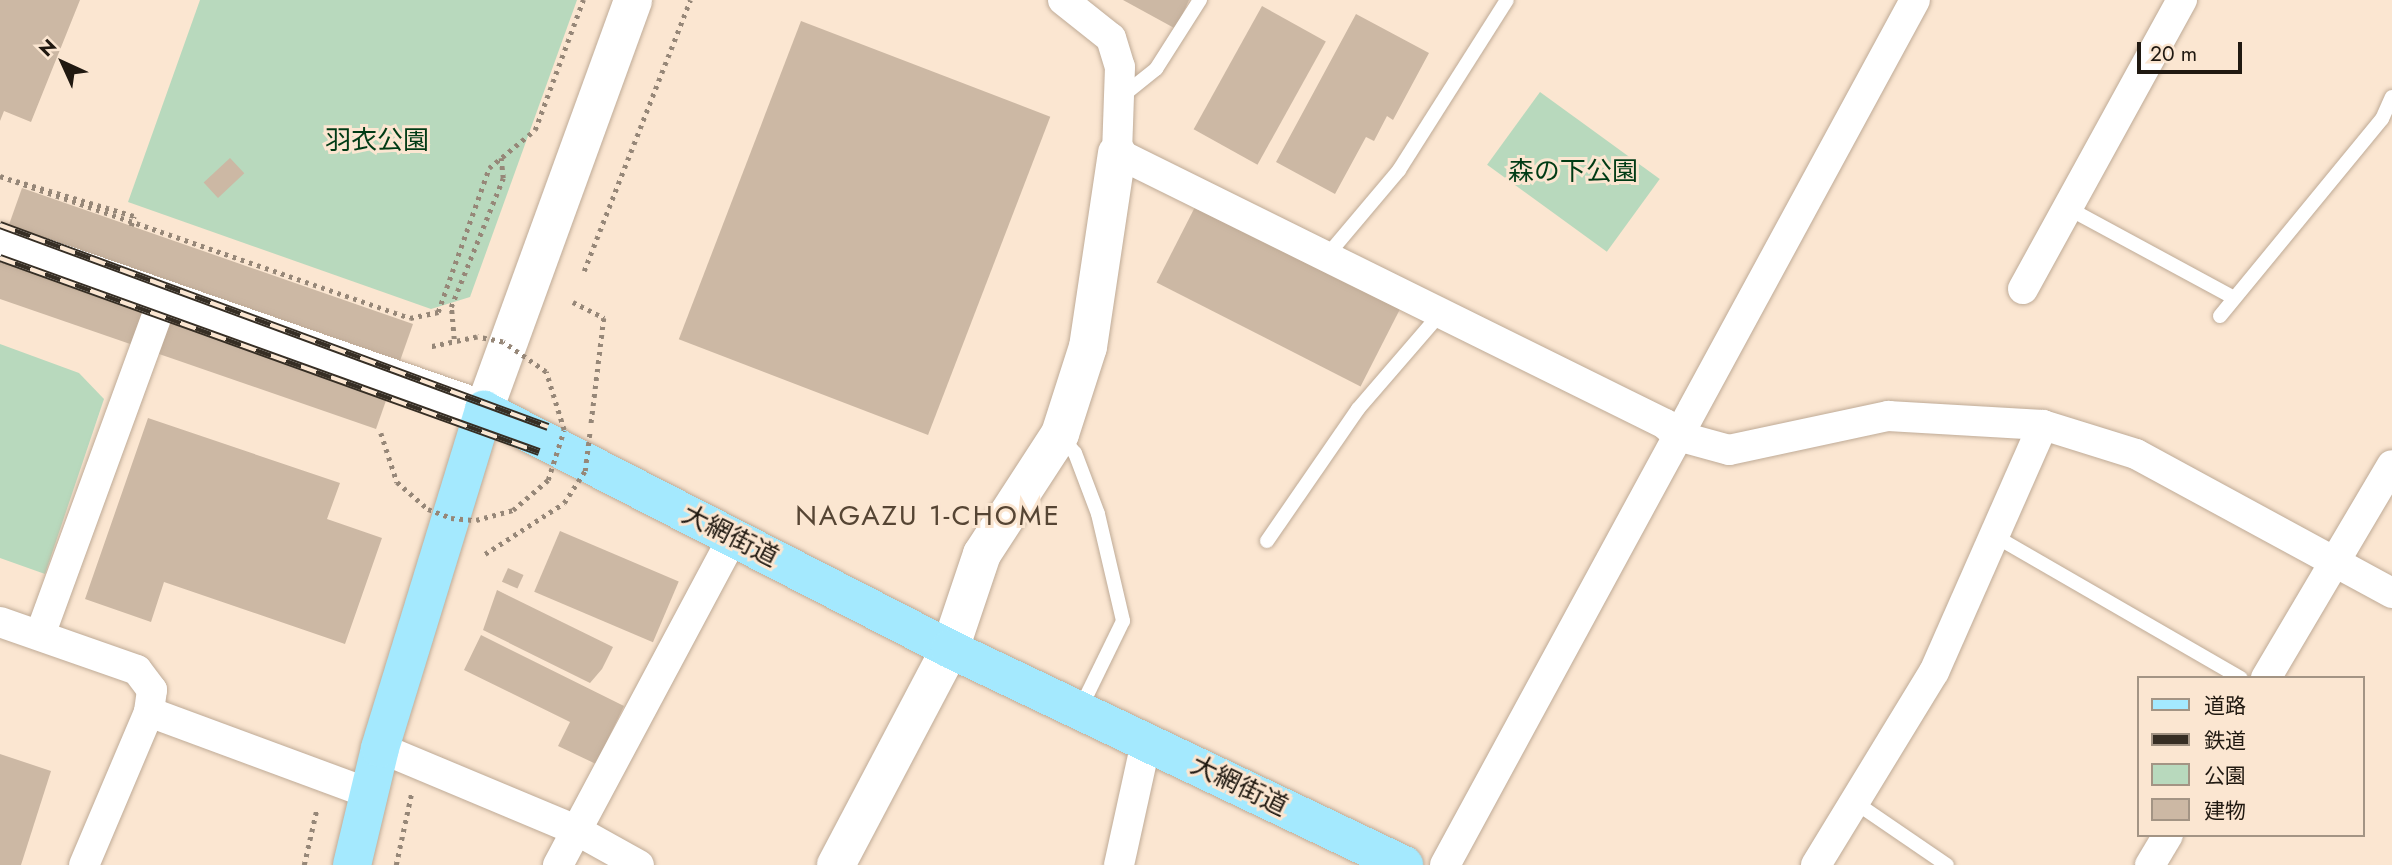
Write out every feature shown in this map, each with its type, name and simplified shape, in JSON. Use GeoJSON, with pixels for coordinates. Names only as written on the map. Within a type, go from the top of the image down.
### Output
{"type":"FeatureCollection","features":[{"type":"Feature","properties":{"kind":"main road","name":"大網街道"},"geometry":{"type":"LineString","coordinates":[[484,410],[950,649],[1404,865]]}},
{"type":"Feature","properties":{"kind":"main road"},"geometry":{"type":"LineString","coordinates":[[352,865],[380,748],[484,410]]}},
{"type":"Feature","properties":{"kind":"street"},"geometry":{"type":"LineString","coordinates":[[0,242],[484,410],[633,0]]}},
{"type":"Feature","properties":{"kind":"street"},"geometry":{"type":"LineString","coordinates":[[836,865],[950,649],[982,554],[1060,434],[1088,347],[1117,153],[1121,97],[1111,38],[1063,0]]}},
{"type":"Feature","properties":{"kind":"street"},"geometry":{"type":"LineString","coordinates":[[1445,865],[1915,0]]}},
{"type":"Feature","properties":{"kind":"street"},"geometry":{"type":"LineString","coordinates":[[2023,289],[2065,206],[2182,0]]}},
{"type":"Feature","properties":{"kind":"street"},"geometry":{"type":"LineString","coordinates":[[1117,153],[1665,424],[1678,436],[1729,450],[1888,416],[2043,425],[2136,454],[2392,593]]}},
{"type":"Feature","properties":{"kind":"street"},"geometry":{"type":"LineString","coordinates":[[40,635],[163,299]]}},
{"type":"Feature","properties":{"kind":"street"},"geometry":{"type":"LineString","coordinates":[[1816,865],[1934,672],[2043,425]]}},
{"type":"Feature","properties":{"kind":"street"},"geometry":{"type":"LineString","coordinates":[[2267,676],[2332,560],[2392,465]]}},
{"type":"Feature","properties":{"kind":"street"},"geometry":{"type":"LineString","coordinates":[[558,865],[733,537]]}},
{"type":"Feature","properties":{"kind":"street"},"geometry":{"type":"LineString","coordinates":[[0,622],[136,670],[152,690],[149,712],[85,865]]}},
{"type":"Feature","properties":{"kind":"street"},"geometry":{"type":"LineString","coordinates":[[149,712],[368,793]]}},
{"type":"Feature","properties":{"kind":"street"},"geometry":{"type":"LineString","coordinates":[[1119,865],[1146,742]]}},
{"type":"Feature","properties":{"kind":"street"},"geometry":{"type":"LineString","coordinates":[[380,748],[576,830],[639,865]]}},
{"type":"Feature","properties":{"kind":"street"},"geometry":{"type":"LineString","coordinates":[[2150,865],[2167,837]]}},
{"type":"Feature","properties":{"kind":"lane"},"geometry":{"type":"LineString","coordinates":[[1121,97],[1156,69],[1200,0]]}},
{"type":"Feature","properties":{"kind":"lane"},"geometry":{"type":"LineString","coordinates":[[1325,258],[1399,170],[1507,0]]}},
{"type":"Feature","properties":{"kind":"lane"},"geometry":{"type":"LineString","coordinates":[[2220,316],[2382,118],[2392,97]]}},
{"type":"Feature","properties":{"kind":"lane"},"geometry":{"type":"LineString","coordinates":[[2065,206],[2234,298]]}},
{"type":"Feature","properties":{"kind":"lane"},"geometry":{"type":"LineString","coordinates":[[1267,541],[1359,409],[1440,314]]}},
{"type":"Feature","properties":{"kind":"lane"},"geometry":{"type":"LineString","coordinates":[[1060,434],[1075,453],[1098,514],[1123,621],[1079,710]]}},
{"type":"Feature","properties":{"kind":"lane"},"geometry":{"type":"LineString","coordinates":[[1993,535],[2238,676]]}},
{"type":"Feature","properties":{"kind":"lane"},"geometry":{"type":"LineString","coordinates":[[1856,803],[1947,865]]}},
{"type":"Feature","properties":{"kind":"path"},"geometry":{"type":"LineString","coordinates":[[0,176],[410,318],[438,312],[489,168],[535,130],[583,0]]}},
{"type":"Feature","properties":{"kind":"path"},"geometry":{"type":"LineString","coordinates":[[584,271],[690,0]]}},
{"type":"Feature","properties":{"kind":"path"},"geometry":{"type":"LineString","coordinates":[[454,339],[451,307],[503,178],[500,158]]}},
{"type":"Feature","properties":{"kind":"path"},"geometry":{"type":"LineString","coordinates":[[16,181],[17,176],[134,216],[131,226]]}},
{"type":"Feature","properties":{"kind":"path"},"geometry":{"type":"LineString","coordinates":[[485,554],[564,503],[585,471],[604,318],[573,302]]}},
{"type":"Feature","properties":{"kind":"path"},"geometry":{"type":"LineString","coordinates":[[381,433],[397,482],[428,509],[451,517],[476,520],[513,510],[548,480],[564,430],[545,372],[503,342],[454,339],[430,347]]}},
{"type":"Feature","properties":{"kind":"path"},"geometry":{"type":"LineString","coordinates":[[396,865],[411,795]]}},
{"type":"Feature","properties":{"kind":"path"},"geometry":{"type":"LineString","coordinates":[[304,865],[319,802]]}},
{"type":"Feature","properties":{"kind":"green space","name":"羽衣公園"},"geometry":{"type":"Polygon","coordinates":[[[200,0],[577,0],[470,297],[431,309],[128,202],[200,0]]]}},
{"type":"Feature","properties":{"kind":"green space","name":"森の下公園"},"geometry":{"type":"Polygon","coordinates":[[[1540,92],[1660,179],[1607,252],[1487,165],[1540,92]]]}},
{"type":"Feature","properties":{"kind":"green space"},"geometry":{"type":"Polygon","coordinates":[[[0,344],[79,373],[104,399],[45,574],[0,558],[0,344]]]}},
{"type":"Feature","properties":{"kind":"building"},"geometry":{"type":"Polygon","coordinates":[[[0,0],[80,0],[31,122],[4,111],[0,121],[0,0]]]}},
{"type":"Feature","properties":{"kind":"building"},"geometry":{"type":"Polygon","coordinates":[[[1123,0],[1189,0],[1176,29],[1123,0]]]}},
{"type":"Feature","properties":{"kind":"building"},"geometry":{"type":"Polygon","coordinates":[[[1262,6],[1326,41],[1257,165],[1194,129],[1262,6]]]}},
{"type":"Feature","properties":{"kind":"building"},"geometry":{"type":"Polygon","coordinates":[[[1356,14],[1429,53],[1393,120],[1387,116],[1374,141],[1366,137],[1335,194],[1276,162],[1356,14]]]}},
{"type":"Feature","properties":{"kind":"building"},"geometry":{"type":"Polygon","coordinates":[[[801,21],[1050,117],[928,435],[679,339],[801,21]]]}},
{"type":"Feature","properties":{"kind":"building"},"geometry":{"type":"Polygon","coordinates":[[[230,158],[244,173],[218,198],[204,183],[230,158]]]}},
{"type":"Feature","properties":{"kind":"building"},"geometry":{"type":"Polygon","coordinates":[[[22,188],[413,324],[376,429],[0,299],[0,250],[22,188]]]}},
{"type":"Feature","properties":{"kind":"building"},"geometry":{"type":"Polygon","coordinates":[[[1196,205],[1400,309],[1361,386],[1157,283],[1196,205]]]}},
{"type":"Feature","properties":{"kind":"building"},"geometry":{"type":"Polygon","coordinates":[[[148,418],[340,483],[327,519],[382,538],[345,644],[164,582],[151,622],[85,599],[148,418]]]}},
{"type":"Feature","properties":{"kind":"building"},"geometry":{"type":"Polygon","coordinates":[[[560,531],[679,581],[653,642],[534,592],[560,531]]]}},
{"type":"Feature","properties":{"kind":"building"},"geometry":{"type":"Polygon","coordinates":[[[508,568],[524,575],[517,589],[502,582],[508,568]]]}},
{"type":"Feature","properties":{"kind":"building"},"geometry":{"type":"Polygon","coordinates":[[[497,590],[613,647],[602,669],[590,683],[483,630],[497,590]]]}},
{"type":"Feature","properties":{"kind":"building"},"geometry":{"type":"Polygon","coordinates":[[[481,635],[624,706],[596,764],[558,746],[570,722],[464,670],[481,635]]]}},
{"type":"Feature","properties":{"kind":"building"},"geometry":{"type":"Polygon","coordinates":[[[0,754],[51,771],[21,865],[0,865],[0,754]]]}},
{"type":"Feature","properties":{"kind":"railway"},"geometry":{"type":"LineString","coordinates":[[0,225],[548,427]]}},
{"type":"Feature","properties":{"kind":"railway"},"geometry":{"type":"LineString","coordinates":[[0,258],[539,452]]}},
{"type":"Feature","properties":{"kind":"district","name":"NAGAZU 1-CHOME"},"geometry":{"type":"Point","coordinates":[928,516]}}]}
